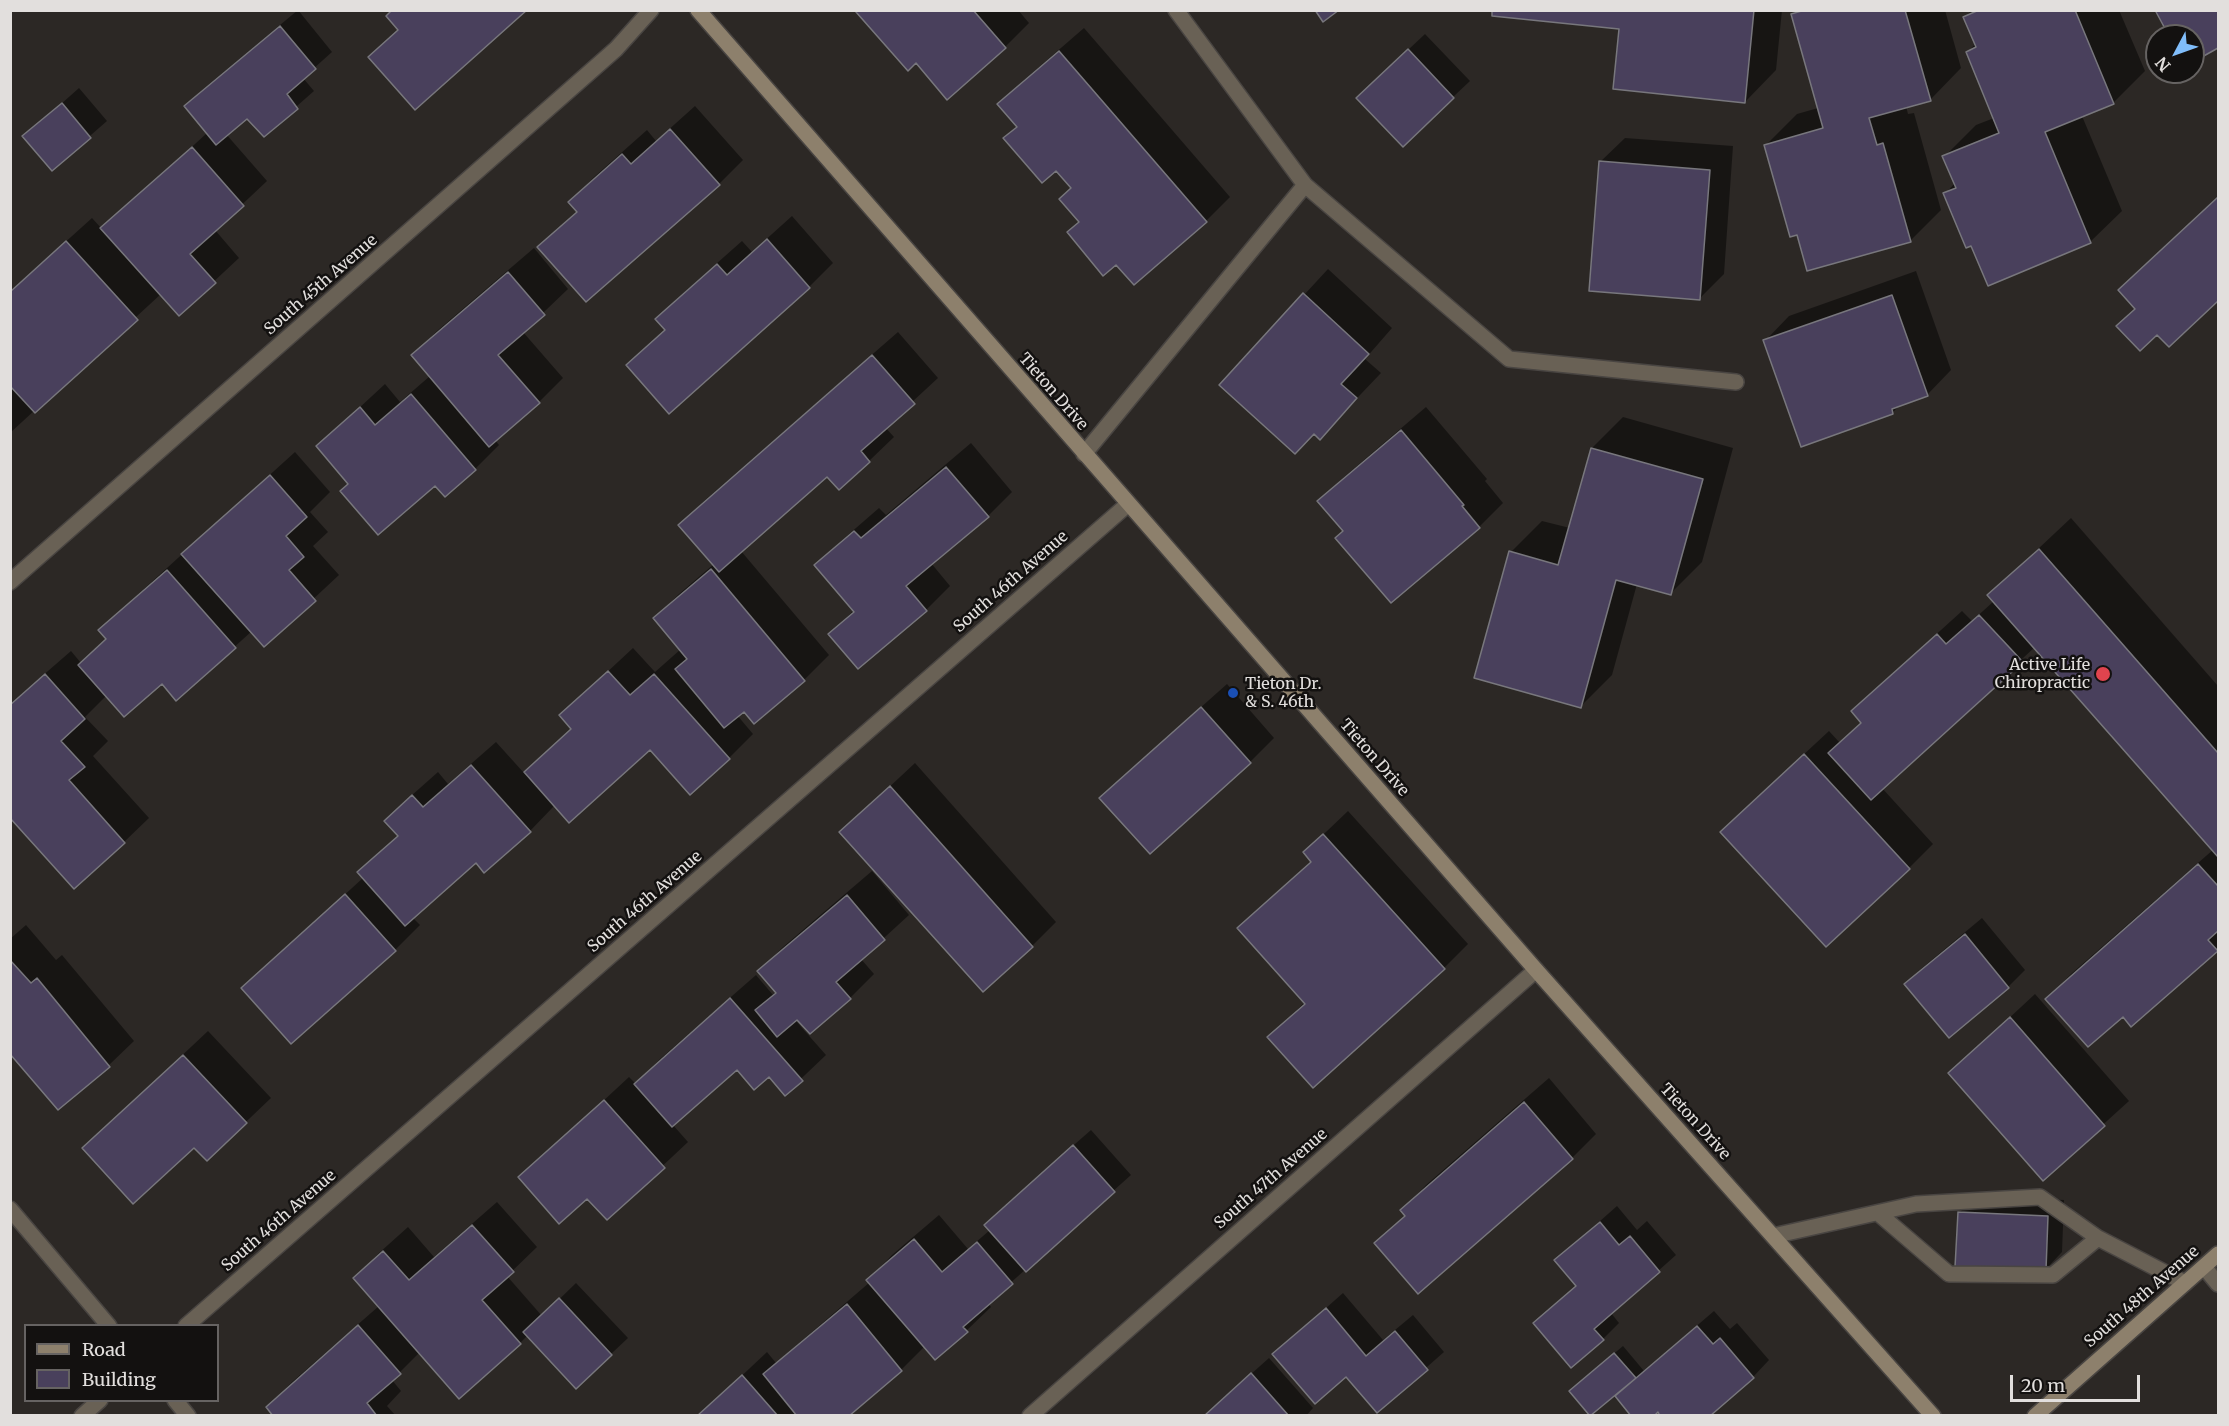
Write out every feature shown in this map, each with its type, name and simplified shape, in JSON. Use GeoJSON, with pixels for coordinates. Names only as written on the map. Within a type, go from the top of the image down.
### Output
{"type":"FeatureCollection","features":[{"type":"Feature","properties":{"kind":"main road","name":"Tieton Drive"},"geometry":{"type":"LineString","coordinates":[[698,10],[1083,454],[1536,970],[1933,1416]]}},
{"type":"Feature","properties":{"kind":"main road","name":"South 48th Avenue"},"geometry":{"type":"LineString","coordinates":[[2035,1416],[2218,1254]]}},
{"type":"Feature","properties":{"kind":"street","name":"South 45th Avenue"},"geometry":{"type":"LineString","coordinates":[[10,582],[616,49],[651,10]]}},
{"type":"Feature","properties":{"kind":"street"},"geometry":{"type":"LineString","coordinates":[[1176,10],[1305,185],[1509,359],[1736,381]]}},
{"type":"Feature","properties":{"kind":"street"},"geometry":{"type":"LineString","coordinates":[[1083,454],[1305,185]]}},
{"type":"Feature","properties":{"kind":"street","name":"South 46th Avenue"},"geometry":{"type":"LineString","coordinates":[[188,1324],[1128,505]]}},
{"type":"Feature","properties":{"kind":"street","name":"South 47th Avenue"},"geometry":{"type":"LineString","coordinates":[[1030,1416],[1536,970]]}},
{"type":"Feature","properties":{"kind":"street"},"geometry":{"type":"LineString","coordinates":[[1773,1236],[1916,1204],[2040,1197],[2098,1238],[2185,1283]]}},
{"type":"Feature","properties":{"kind":"street"},"geometry":{"type":"LineString","coordinates":[[10,1209],[107,1324]]}},
{"type":"Feature","properties":{"kind":"street"},"geometry":{"type":"LineString","coordinates":[[1878,1213],[1948,1274],[2053,1275],[2098,1238]]}},
{"type":"Feature","properties":{"kind":"street"},"geometry":{"type":"LineString","coordinates":[[2204,1267],[2218,1284]]}},
{"type":"Feature","properties":{"kind":"street"},"geometry":{"type":"LineString","coordinates":[[82,1416],[99,1402]]}},
{"type":"Feature","properties":{"kind":"street"},"geometry":{"type":"LineString","coordinates":[[176,1402],[189,1416]]}},
{"type":"Feature","properties":{"kind":"building"},"geometry":{"type":"Polygon","coordinates":[[[392,10],[527,10],[415,110],[368,57],[398,30],[386,16],[392,10]]]}},
{"type":"Feature","properties":{"kind":"building"},"geometry":{"type":"Polygon","coordinates":[[[858,10],[973,10],[1006,48],[947,100],[916,63],[908,71],[856,12],[858,10]]]}},
{"type":"Feature","properties":{"kind":"building"},"geometry":{"type":"Polygon","coordinates":[[[1315,10],[1339,10],[1323,22],[1315,10]]]}},
{"type":"Feature","properties":{"kind":"building"},"geometry":{"type":"Polygon","coordinates":[[[1492,10],[1754,10],[1745,103],[1613,89],[1619,29],[1492,16],[1492,10]]]}},
{"type":"Feature","properties":{"kind":"building"},"geometry":{"type":"Polygon","coordinates":[[[1805,10],[1905,10],[1931,101],[1869,118],[1877,145],[1883,143],[1911,242],[1807,271],[1797,235],[1790,237],[1764,145],[1823,128],[1791,14],[1805,10]]]}},
{"type":"Feature","properties":{"kind":"building"},"geometry":{"type":"Polygon","coordinates":[[[1979,10],[2075,10],[2114,104],[2045,132],[2091,243],[1988,286],[1971,246],[1966,248],[1943,193],[1956,188],[1942,156],[1999,133],[1966,52],[1976,47],[1963,17],[1979,10]]]}},
{"type":"Feature","properties":{"kind":"building"},"geometry":{"type":"Polygon","coordinates":[[[2155,10],[2218,10],[2218,48],[2205,55],[2205,24],[2163,24],[2155,10]]]}},
{"type":"Feature","properties":{"kind":"building"},"geometry":{"type":"Polygon","coordinates":[[[280,26],[316,69],[287,94],[298,109],[264,137],[247,119],[216,145],[184,106],[280,26]]]}},
{"type":"Feature","properties":{"kind":"building"},"geometry":{"type":"Polygon","coordinates":[[[1408,49],[1454,98],[1403,147],[1356,98],[1408,49]]]}},
{"type":"Feature","properties":{"kind":"building"},"geometry":{"type":"Polygon","coordinates":[[[1059,51],[1207,222],[1134,285],[1116,265],[1103,276],[1067,232],[1079,222],[1059,199],[1071,188],[1056,171],[1042,183],[1003,138],[1017,127],[997,104],[1059,51]]]}},
{"type":"Feature","properties":{"kind":"building"},"geometry":{"type":"Polygon","coordinates":[[[62,103],[91,138],[52,171],[22,136],[62,103]]]}},
{"type":"Feature","properties":{"kind":"building"},"geometry":{"type":"Polygon","coordinates":[[[670,129],[720,185],[586,302],[537,247],[577,212],[568,202],[622,154],[631,164],[670,129]]]}},
{"type":"Feature","properties":{"kind":"building"},"geometry":{"type":"Polygon","coordinates":[[[192,147],[244,206],[190,254],[216,283],[179,316],[100,228],[192,147]]]}},
{"type":"Feature","properties":{"kind":"building"},"geometry":{"type":"Polygon","coordinates":[[[1599,161],[1710,170],[1700,300],[1589,291],[1599,161]]]}},
{"type":"Feature","properties":{"kind":"building"},"geometry":{"type":"Polygon","coordinates":[[[2218,197],[2218,301],[2169,347],[2157,335],[2140,351],[2116,326],[2135,309],[2118,290],[2218,197]]]}},
{"type":"Feature","properties":{"kind":"building"},"geometry":{"type":"Polygon","coordinates":[[[767,239],[810,288],[669,414],[626,365],[665,330],[655,319],[717,264],[727,275],[767,239]]]}},
{"type":"Feature","properties":{"kind":"building"},"geometry":{"type":"Polygon","coordinates":[[[66,241],[138,320],[35,413],[10,386],[10,292],[66,241]]]}},
{"type":"Feature","properties":{"kind":"building"},"geometry":{"type":"Polygon","coordinates":[[[508,272],[545,315],[498,355],[540,403],[489,447],[411,355],[508,272]]]}},
{"type":"Feature","properties":{"kind":"building"},"geometry":{"type":"Polygon","coordinates":[[[1303,293],[1369,354],[1341,384],[1357,398],[1320,440],[1314,434],[1295,454],[1219,385],[1303,293]]]}},
{"type":"Feature","properties":{"kind":"building"},"geometry":{"type":"Polygon","coordinates":[[[1892,295],[1928,396],[1892,409],[1893,414],[1801,447],[1763,340],[1892,295]]]}},
{"type":"Feature","properties":{"kind":"building"},"geometry":{"type":"Polygon","coordinates":[[[872,355],[915,404],[861,451],[870,462],[839,490],[827,477],[719,572],[678,525],[872,355]]]}},
{"type":"Feature","properties":{"kind":"building"},"geometry":{"type":"Polygon","coordinates":[[[411,394],[476,470],[445,497],[435,486],[378,535],[340,491],[348,484],[316,446],[360,407],[375,425],[411,394]]]}},
{"type":"Feature","properties":{"kind":"building"},"geometry":{"type":"Polygon","coordinates":[[[1401,430],[1464,505],[1462,506],[1480,528],[1391,603],[1335,538],[1343,531],[1317,501],[1401,430]]]}},
{"type":"Feature","properties":{"kind":"building"},"geometry":{"type":"Polygon","coordinates":[[[1591,448],[1703,479],[1671,595],[1616,580],[1581,708],[1474,678],[1509,551],[1558,565],[1591,448]]]}},
{"type":"Feature","properties":{"kind":"building"},"geometry":{"type":"Polygon","coordinates":[[[946,467],[989,517],[906,586],[927,611],[858,669],[828,634],[854,612],[814,565],[854,531],[861,538],[946,467]]]}},
{"type":"Feature","properties":{"kind":"building"},"geometry":{"type":"Polygon","coordinates":[[[270,475],[307,517],[286,536],[304,557],[289,570],[316,601],[264,647],[181,554],[270,475]]]}},
{"type":"Feature","properties":{"kind":"building","name":"Active Life Chiropractic"},"geometry":{"type":"Polygon","coordinates":[[[2039,549],[2218,753],[2218,857],[1987,595],[2039,549]]]}},
{"type":"Feature","properties":{"kind":"building"},"geometry":{"type":"Polygon","coordinates":[[[711,569],[805,681],[754,724],[744,712],[724,728],[675,669],[687,659],[653,618],[711,569]]]}},
{"type":"Feature","properties":{"kind":"building"},"geometry":{"type":"Polygon","coordinates":[[[167,570],[236,648],[176,701],[162,684],[124,717],[78,665],[106,639],[98,630],[167,570]]]}},
{"type":"Feature","properties":{"kind":"building"},"geometry":{"type":"Polygon","coordinates":[[[1979,615],[2023,662],[1871,800],[1828,753],[1861,723],[1851,711],[1937,634],[1946,644],[1979,615]]]}},
{"type":"Feature","properties":{"kind":"building"},"geometry":{"type":"Polygon","coordinates":[[[608,671],[630,695],[654,674],[730,759],[690,795],[650,750],[569,823],[524,772],[571,729],[559,715],[608,671]]]}},
{"type":"Feature","properties":{"kind":"building"},"geometry":{"type":"Polygon","coordinates":[[[45,674],[85,719],[61,741],[85,767],[69,780],[125,843],[74,889],[10,818],[10,705],[45,674]]]}},
{"type":"Feature","properties":{"kind":"building"},"geometry":{"type":"Polygon","coordinates":[[[1201,707],[1251,763],[1150,854],[1099,798],[1201,707]]]}},
{"type":"Feature","properties":{"kind":"building"},"geometry":{"type":"Polygon","coordinates":[[[1804,754],[1910,869],[1826,947],[1720,832],[1804,754]]]}},
{"type":"Feature","properties":{"kind":"building"},"geometry":{"type":"Polygon","coordinates":[[[471,765],[531,832],[484,873],[476,863],[405,926],[357,872],[398,836],[384,821],[412,795],[423,807],[471,765]]]}},
{"type":"Feature","properties":{"kind":"building"},"geometry":{"type":"Polygon","coordinates":[[[890,786],[1033,947],[983,992],[839,832],[890,786]]]}},
{"type":"Feature","properties":{"kind":"building"},"geometry":{"type":"Polygon","coordinates":[[[1323,834],[1445,969],[1313,1088],[1267,1037],[1305,1004],[1237,928],[1311,862],[1303,852],[1323,834]]]}},
{"type":"Feature","properties":{"kind":"building"},"geometry":{"type":"Polygon","coordinates":[[[2198,864],[2218,886],[2218,931],[2208,940],[2218,951],[2131,1027],[2123,1017],[2088,1047],[2045,999],[2198,864]]]}},
{"type":"Feature","properties":{"kind":"building"},"geometry":{"type":"Polygon","coordinates":[[[345,894],[396,951],[291,1044],[241,988],[345,894]]]}},
{"type":"Feature","properties":{"kind":"building"},"geometry":{"type":"Polygon","coordinates":[[[847,895],[885,940],[836,982],[851,999],[810,1034],[797,1020],[777,1037],[755,1010],[776,993],[757,971],[847,895]]]}},
{"type":"Feature","properties":{"kind":"building"},"geometry":{"type":"Polygon","coordinates":[[[1965,934],[2009,988],[1949,1038],[1904,984],[1965,934]]]}},
{"type":"Feature","properties":{"kind":"building"},"geometry":{"type":"Polygon","coordinates":[[[10,960],[31,983],[37,978],[110,1067],[58,1110],[10,1054],[10,960]]]}},
{"type":"Feature","properties":{"kind":"building"},"geometry":{"type":"Polygon","coordinates":[[[730,998],[803,1081],[785,1096],[769,1077],[754,1090],[737,1070],[672,1127],[634,1084],[730,998]]]}},
{"type":"Feature","properties":{"kind":"building"},"geometry":{"type":"Polygon","coordinates":[[[2010,1017],[2105,1126],[2043,1181],[1948,1073],[2010,1017]]]}},
{"type":"Feature","properties":{"kind":"building"},"geometry":{"type":"Polygon","coordinates":[[[183,1055],[247,1123],[207,1161],[194,1148],[133,1204],[82,1148],[183,1055]]]}},
{"type":"Feature","properties":{"kind":"building"},"geometry":{"type":"Polygon","coordinates":[[[604,1100],[665,1168],[607,1220],[587,1199],[559,1224],[518,1177],[604,1100]]]}},
{"type":"Feature","properties":{"kind":"building"},"geometry":{"type":"Polygon","coordinates":[[[1524,1102],[1573,1159],[1418,1294],[1374,1243],[1405,1216],[1400,1210],[1524,1102]]]}},
{"type":"Feature","properties":{"kind":"building"},"geometry":{"type":"Polygon","coordinates":[[[1073,1145],[1115,1192],[1026,1272],[984,1225],[1073,1145]]]}},
{"type":"Feature","properties":{"kind":"building"},"geometry":{"type":"Polygon","coordinates":[[[1958,1212],[2048,1216],[2046,1270],[1955,1267],[1958,1212]]]}},
{"type":"Feature","properties":{"kind":"building"},"geometry":{"type":"Polygon","coordinates":[[[1600,1222],[1619,1245],[1630,1236],[1660,1272],[1594,1329],[1604,1340],[1571,1368],[1533,1323],[1576,1286],[1554,1260],[1600,1222]]]}},
{"type":"Feature","properties":{"kind":"building"},"geometry":{"type":"Polygon","coordinates":[[[472,1225],[514,1272],[482,1300],[521,1344],[459,1399],[353,1278],[383,1251],[409,1280],[472,1225]]]}},
{"type":"Feature","properties":{"kind":"building"},"geometry":{"type":"Polygon","coordinates":[[[914,1239],[942,1272],[977,1242],[1013,1284],[963,1327],[968,1332],[935,1360],[866,1280],[914,1239]]]}},
{"type":"Feature","properties":{"kind":"building"},"geometry":{"type":"Polygon","coordinates":[[[559,1298],[612,1355],[576,1389],[523,1332],[559,1298]]]}},
{"type":"Feature","properties":{"kind":"building"},"geometry":{"type":"Polygon","coordinates":[[[847,1304],[902,1371],[849,1416],[797,1416],[763,1374],[847,1304]]]}},
{"type":"Feature","properties":{"kind":"building"},"geometry":{"type":"Polygon","coordinates":[[[1326,1308],[1366,1356],[1395,1331],[1428,1370],[1377,1413],[1346,1377],[1315,1404],[1272,1354],[1326,1308]]]}},
{"type":"Feature","properties":{"kind":"building"},"geometry":{"type":"Polygon","coordinates":[[[358,1325],[401,1374],[367,1403],[377,1416],[273,1416],[266,1407],[358,1325]]]}},
{"type":"Feature","properties":{"kind":"building"},"geometry":{"type":"Polygon","coordinates":[[[1697,1326],[1713,1344],[1720,1338],[1754,1378],[1710,1416],[1660,1416],[1658,1412],[1654,1416],[1631,1416],[1615,1396],[1697,1326]]]}},
{"type":"Feature","properties":{"kind":"building"},"geometry":{"type":"Polygon","coordinates":[[[1614,1353],[1636,1378],[1590,1416],[1569,1391],[1614,1353]]]}},
{"type":"Feature","properties":{"kind":"building"},"geometry":{"type":"Polygon","coordinates":[[[1251,1373],[1289,1416],[1204,1416],[1251,1373]]]}},
{"type":"Feature","properties":{"kind":"building"},"geometry":{"type":"Polygon","coordinates":[[[742,1375],[778,1416],[697,1416],[742,1375]]]}},
{"type":"Feature","properties":{"kind":"place","name":"Active Life Chiropractic"},"geometry":{"type":"Point","coordinates":[2103,674]}},
{"type":"Feature","properties":{"kind":"place","name":"Tieton Dr. & S. 46th"},"geometry":{"type":"Point","coordinates":[1233,693]}}]}
